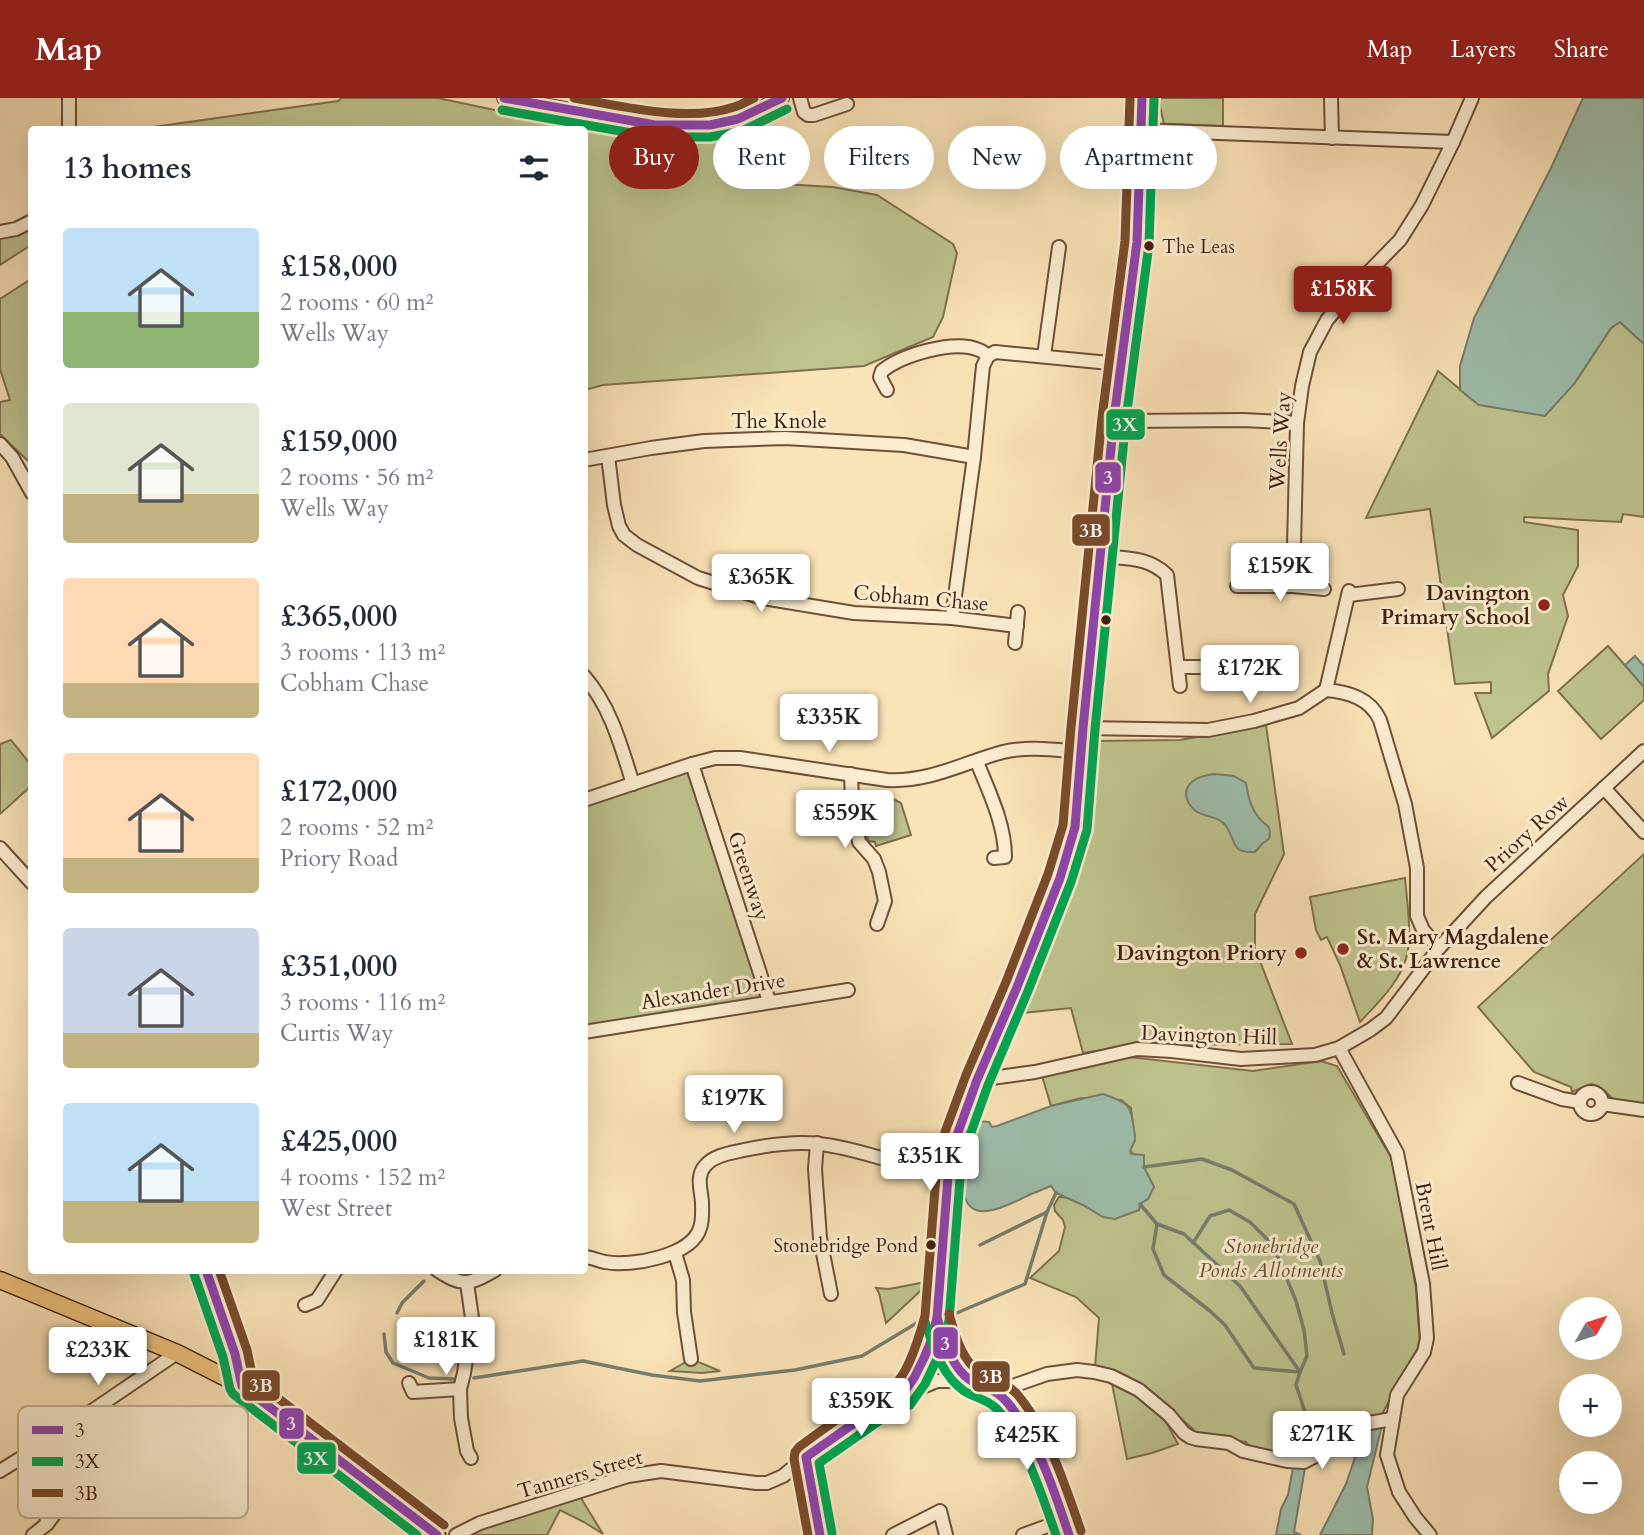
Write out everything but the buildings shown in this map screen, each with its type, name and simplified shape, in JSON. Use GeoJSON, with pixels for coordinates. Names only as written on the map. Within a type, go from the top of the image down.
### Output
{"type":"FeatureCollection","features":[{"type":"Feature","properties":{"kind":"main road"},"geometry":{"type":"LineString","coordinates":[[0,1280],[177,1353],[242,1386],[437,1535]]}},
{"type":"Feature","properties":{"kind":"street"},"geometry":{"type":"LineString","coordinates":[[69,98],[69,126]]}},
{"type":"Feature","properties":{"kind":"street"},"geometry":{"type":"LineString","coordinates":[[504,98],[655,125],[710,125],[738,119],[782,98]]}},
{"type":"Feature","properties":{"kind":"street"},"geometry":{"type":"LineString","coordinates":[[597,115],[601,98]]}},
{"type":"Feature","properties":{"kind":"street"},"geometry":{"type":"LineString","coordinates":[[800,98],[804,112],[808,115],[847,104]]}},
{"type":"Feature","properties":{"kind":"street"},"geometry":{"type":"LineString","coordinates":[[1140,126],[1142,98]]}},
{"type":"Feature","properties":{"kind":"street"},"geometry":{"type":"LineString","coordinates":[[1331,98],[1332,138]]}},
{"type":"Feature","properties":{"kind":"street","name":"Wells Way"},"geometry":{"type":"LineString","coordinates":[[1293,586],[1297,424],[1310,352],[1327,320],[1400,240],[1422,205],[1472,98]]}},
{"type":"Feature","properties":{"kind":"street"},"geometry":{"type":"LineString","coordinates":[[1217,133],[1453,142]]}},
{"type":"Feature","properties":{"kind":"street"},"geometry":{"type":"LineString","coordinates":[[901,1395],[924,1358],[937,1318],[948,1177],[957,1135],[1069,853],[1075,827],[1099,556],[1120,364],[1137,242],[1138,189]]}},
{"type":"Feature","properties":{"kind":"street"},"geometry":{"type":"LineString","coordinates":[[0,232],[28,223]]}},
{"type":"Feature","properties":{"kind":"street"},"geometry":{"type":"LineString","coordinates":[[1044,356],[1059,247]]}},
{"type":"Feature","properties":{"kind":"street"},"geometry":{"type":"LineString","coordinates":[[887,390],[880,377],[882,371],[901,360],[929,350],[946,346],[978,349],[988,356]]}},
{"type":"Feature","properties":{"kind":"street"},"geometry":{"type":"LineString","coordinates":[[952,618],[974,457],[983,366],[988,356],[995,352],[1120,364]]}},
{"type":"Feature","properties":{"kind":"street"},"geometry":{"type":"LineString","coordinates":[[1114,418],[1130,421],[1242,420],[1297,424]]}},
{"type":"Feature","properties":{"kind":"street","name":"The Knole"},"geometry":{"type":"LineString","coordinates":[[588,459],[651,447],[704,441],[785,438],[904,445],[974,457]]}},
{"type":"Feature","properties":{"kind":"street"},"geometry":{"type":"LineString","coordinates":[[0,444],[12,457],[28,486]]}},
{"type":"Feature","properties":{"kind":"street","name":"Cobham Chase"},"geometry":{"type":"LineString","coordinates":[[608,456],[614,505],[624,535],[637,545],[698,578],[763,597],[854,613],[952,618],[1017,626]]}},
{"type":"Feature","properties":{"kind":"street"},"geometry":{"type":"LineString","coordinates":[[1099,556],[1142,560],[1157,566],[1167,575],[1180,686]]}},
{"type":"Feature","properties":{"kind":"street"},"geometry":{"type":"LineString","coordinates":[[1237,586],[1324,589]]}},
{"type":"Feature","properties":{"kind":"street"},"geometry":{"type":"LineString","coordinates":[[1326,690],[1349,593],[1398,589]]}},
{"type":"Feature","properties":{"kind":"street","name":"Cobham Chase"},"geometry":{"type":"LineString","coordinates":[[1015,643],[1018,612]]}},
{"type":"Feature","properties":{"kind":"street"},"geometry":{"type":"LineString","coordinates":[[1178,667],[1202,667]]}},
{"type":"Feature","properties":{"kind":"street"},"geometry":{"type":"LineString","coordinates":[[588,680],[609,714],[633,784]]}},
{"type":"Feature","properties":{"kind":"street"},"geometry":{"type":"LineString","coordinates":[[1083,728],[1208,730],[1299,708],[1326,690],[1355,696],[1376,711],[1380,720],[1410,830],[1417,868],[1417,916],[1423,930],[1439,948]]}},
{"type":"Feature","properties":{"kind":"street","name":"Priory Row"},"geometry":{"type":"LineString","coordinates":[[1439,948],[1486,897],[1644,751]]}},
{"type":"Feature","properties":{"kind":"street"},"geometry":{"type":"LineString","coordinates":[[588,799],[715,758],[740,758],[887,780],[915,780],[1005,752],[1080,752]]}},
{"type":"Feature","properties":{"kind":"street"},"geometry":{"type":"LineString","coordinates":[[977,762],[997,813],[1005,844],[1005,857],[994,858]]}},
{"type":"Feature","properties":{"kind":"street","name":"Greenway"},"geometry":{"type":"LineString","coordinates":[[692,764],[769,1001]]}},
{"type":"Feature","properties":{"kind":"street"},"geometry":{"type":"LineString","coordinates":[[851,774],[852,801],[859,842],[874,859],[885,901],[877,924]]}},
{"type":"Feature","properties":{"kind":"street"},"geometry":{"type":"LineString","coordinates":[[1604,788],[1644,832]]}},
{"type":"Feature","properties":{"kind":"street"},"geometry":{"type":"LineString","coordinates":[[0,848],[28,879]]}},
{"type":"Feature","properties":{"kind":"street","name":"Davington Hill"},"geometry":{"type":"LineString","coordinates":[[977,1080],[1035,1072],[1137,1049],[1241,1059],[1315,1055],[1339,1048],[1385,1018],[1439,948]]}},
{"type":"Feature","properties":{"kind":"street","name":"Alexander Drive"},"geometry":{"type":"LineString","coordinates":[[588,1031],[848,989]]}},
{"type":"Feature","properties":{"kind":"street","name":"Brent Hill"},"geometry":{"type":"LineString","coordinates":[[1339,1048],[1396,1153],[1423,1284],[1427,1338],[1424,1352],[1397,1395],[1388,1455],[1399,1492],[1430,1535]]}},
{"type":"Feature","properties":{"kind":"street"},"geometry":{"type":"LineString","coordinates":[[1518,1083],[1562,1099],[1580,1102],[1585,1094],[1592,1092],[1599,1096],[1602,1104],[1644,1110]]}},
{"type":"Feature","properties":{"kind":"street"},"geometry":{"type":"LineString","coordinates":[[588,1257],[606,1262],[627,1262],[676,1253],[689,1245],[700,1230],[702,1215],[699,1178],[702,1168],[720,1156],[748,1149],[791,1143],[817,1143],[850,1149],[948,1177]]}},
{"type":"Feature","properties":{"kind":"street"},"geometry":{"type":"LineString","coordinates":[[817,1143],[820,1238],[831,1294]]}},
{"type":"Feature","properties":{"kind":"street"},"geometry":{"type":"LineString","coordinates":[[676,1253],[683,1280],[684,1312],[691,1359]]}},
{"type":"Feature","properties":{"kind":"street"},"geometry":{"type":"LineString","coordinates":[[207,1274],[235,1354],[242,1386]]}},
{"type":"Feature","properties":{"kind":"street"},"geometry":{"type":"LineString","coordinates":[[305,1305],[317,1300],[333,1274]]}},
{"type":"Feature","properties":{"kind":"street"},"geometry":{"type":"LineString","coordinates":[[443,1274],[450,1279],[467,1283],[486,1274]]}},
{"type":"Feature","properties":{"kind":"street"},"geometry":{"type":"LineString","coordinates":[[467,1283],[472,1318],[460,1389],[461,1419],[467,1451],[471,1458]]}},
{"type":"Feature","properties":{"kind":"street"},"geometry":{"type":"LineString","coordinates":[[937,1318],[958,1368],[971,1381],[1002,1397],[1021,1423],[1048,1479],[1069,1535]]}},
{"type":"Feature","properties":{"kind":"street"},"geometry":{"type":"LineString","coordinates":[[99,1406],[177,1353]]}},
{"type":"Feature","properties":{"kind":"street"},"geometry":{"type":"LineString","coordinates":[[1002,1397],[1010,1387],[1047,1374],[1094,1371],[1139,1390],[1169,1415],[1184,1433],[1196,1440],[1229,1443],[1243,1451],[1304,1462],[1319,1454],[1340,1432],[1342,1422],[1358,1425],[1392,1419]]}},
{"type":"Feature","properties":{"kind":"street","name":"Tanners Street"},"geometry":{"type":"LineString","coordinates":[[456,1535],[480,1523],[628,1476],[661,1471],[767,1483],[783,1476],[883,1403],[937,1381],[971,1381]]}},
{"type":"Feature","properties":{"kind":"street"},"geometry":{"type":"LineString","coordinates":[[409,1382],[413,1392],[460,1389]]}},
{"type":"Feature","properties":{"kind":"street"},"geometry":{"type":"LineString","coordinates":[[806,1457],[820,1535]]}},
{"type":"Feature","properties":{"kind":"street"},"geometry":{"type":"LineString","coordinates":[[0,1471],[18,1460]]}},
{"type":"Feature","properties":{"kind":"street"},"geometry":{"type":"LineString","coordinates":[[893,1535],[940,1511],[946,1535]]}},
{"type":"Feature","properties":{"kind":"street"},"geometry":{"type":"LineString","coordinates":[[46,1518],[47,1524]]}},
{"type":"Feature","properties":{"kind":"street"},"geometry":{"type":"LineString","coordinates":[[33,1535],[52,1518]]}},
{"type":"Feature","properties":{"kind":"street"},"geometry":{"type":"LineString","coordinates":[[1023,1535],[1064,1520]]}},
{"type":"Feature","properties":{"kind":"green space"},"geometry":{"type":"Polygon","coordinates":[[[342,98],[438,98],[570,126],[160,126],[338,101],[342,98]]]}},
{"type":"Feature","properties":{"kind":"green space"},"geometry":{"type":"Polygon","coordinates":[[[1158,98],[1223,98],[1223,126],[1164,124],[1158,98]]]}},
{"type":"Feature","properties":{"kind":"green space"},"geometry":{"type":"Polygon","coordinates":[[[588,130],[609,134],[609,189],[699,189],[699,139],[713,136],[713,189],[810,189],[810,186],[877,195],[953,244],[957,253],[943,317],[933,337],[864,366],[603,385],[588,389],[588,130]]]}},
{"type":"Feature","properties":{"kind":"green space"},"geometry":{"type":"Polygon","coordinates":[[[28,228],[28,247],[0,265],[0,237],[28,228]]]}},
{"type":"Feature","properties":{"kind":"green space"},"geometry":{"type":"Polygon","coordinates":[[[28,281],[28,461],[0,434],[0,402],[10,400],[0,369],[0,299],[28,281]]]}},
{"type":"Feature","properties":{"kind":"green space","name":"Davington Primary School"},"geometry":{"type":"Polygon","coordinates":[[[1620,322],[1644,344],[1644,517],[1623,514],[1621,522],[1524,517],[1524,522],[1578,530],[1578,566],[1563,595],[1568,616],[1548,674],[1549,691],[1492,738],[1475,693],[1491,693],[1491,682],[1455,684],[1430,509],[1366,518],[1438,371],[1479,405],[1574,384],[1611,328],[1620,322]]]}},
{"type":"Feature","properties":{"kind":"green space"},"geometry":{"type":"Polygon","coordinates":[[[1608,646],[1644,687],[1644,700],[1601,739],[1558,691],[1608,646]]]}},
{"type":"Feature","properties":{"kind":"green space"},"geometry":{"type":"Polygon","coordinates":[[[1266,725],[1284,854],[1255,914],[1255,948],[1292,1044],[1135,1045],[1083,1053],[1071,1008],[1022,1013],[1080,851],[1090,741],[1180,740],[1266,725]]]}},
{"type":"Feature","properties":{"kind":"green space"},"geometry":{"type":"Polygon","coordinates":[[[11,740],[28,761],[28,789],[0,814],[0,744],[11,740]]]}},
{"type":"Feature","properties":{"kind":"green space"},"geometry":{"type":"Polygon","coordinates":[[[692,764],[769,1001],[588,1031],[588,799],[692,764]]]}},
{"type":"Feature","properties":{"kind":"green space"},"geometry":{"type":"Polygon","coordinates":[[[873,793],[883,794],[901,803],[911,835],[876,846],[875,842],[869,841],[862,816],[864,803],[873,793]]]}},
{"type":"Feature","properties":{"kind":"green space"},"geometry":{"type":"Polygon","coordinates":[[[1644,854],[1644,1104],[1615,1101],[1598,1086],[1591,1084],[1572,1092],[1571,1087],[1534,1072],[1478,1007],[1644,854]]]}},
{"type":"Feature","properties":{"kind":"green space"},"geometry":{"type":"Polygon","coordinates":[[[1405,878],[1409,927],[1404,965],[1381,1000],[1360,1022],[1327,937],[1321,940],[1316,930],[1310,897],[1405,878]]]}},
{"type":"Feature","properties":{"kind":"green space","name":"Stonebridge Ponds Allotments"},"geometry":{"type":"Polygon","coordinates":[[[1129,1057],[1253,1071],[1321,1061],[1337,1066],[1392,1159],[1416,1288],[1420,1344],[1381,1416],[1361,1420],[1342,1414],[1324,1443],[1298,1461],[1249,1446],[1246,1442],[1196,1432],[1152,1392],[1119,1372],[1095,1367],[1099,1318],[1076,1297],[1030,1278],[1059,1251],[1065,1227],[1055,1211],[1054,1205],[1059,1197],[1120,1216],[1139,1210],[1140,1204],[1154,1187],[1130,1150],[1135,1140],[1131,1108],[1121,1100],[1081,1098],[1051,1106],[1042,1076],[1129,1057]]]}},
{"type":"Feature","properties":{"kind":"green space"},"geometry":{"type":"Polygon","coordinates":[[[931,1281],[886,1323],[876,1288],[889,1289],[931,1281]]]}},
{"type":"Feature","properties":{"kind":"green space"},"geometry":{"type":"Polygon","coordinates":[[[939,1340],[955,1373],[919,1382],[917,1380],[939,1340]]]}},
{"type":"Feature","properties":{"kind":"green space"},"geometry":{"type":"Polygon","coordinates":[[[691,1359],[720,1371],[670,1371],[691,1359]]]}},
{"type":"Feature","properties":{"kind":"green space"},"geometry":{"type":"Polygon","coordinates":[[[1111,1379],[1119,1388],[1138,1395],[1166,1422],[1178,1444],[1127,1459],[1111,1379]]]}},
{"type":"Feature","properties":{"kind":"green space"},"geometry":{"type":"Polygon","coordinates":[[[579,1495],[603,1534],[560,1510],[547,1535],[469,1535],[471,1532],[579,1495]]]}},
{"type":"Feature","properties":{"kind":"shaded area"},"geometry":{"type":"Polygon","coordinates":[[[1583,98],[1644,98],[1644,344],[1620,322],[1611,328],[1574,384],[1545,416],[1479,405],[1460,390],[1460,366],[1474,318],[1551,168],[1583,98]]]}},
{"type":"Feature","properties":{"kind":"shaded area"},"geometry":{"type":"Polygon","coordinates":[[[1635,656],[1644,666],[1644,687],[1625,665],[1635,656]]]}},
{"type":"Feature","properties":{"kind":"shaded area"},"geometry":{"type":"Polygon","coordinates":[[[1215,774],[1234,776],[1246,783],[1252,807],[1270,831],[1269,839],[1255,852],[1241,851],[1222,822],[1195,811],[1187,799],[1186,792],[1192,782],[1215,774]]]}},
{"type":"Feature","properties":{"kind":"shaded area","name":"Stonebridge Pond"},"geometry":{"type":"Polygon","coordinates":[[[1103,1094],[1125,1104],[1131,1112],[1135,1140],[1130,1151],[1131,1154],[1144,1155],[1144,1167],[1154,1187],[1148,1199],[1140,1204],[1139,1210],[1115,1219],[1103,1217],[1056,1193],[1051,1186],[989,1211],[971,1208],[961,1185],[968,1145],[978,1121],[989,1122],[992,1127],[997,1126],[1051,1106],[1103,1094]]]}},
{"type":"Feature","properties":{"kind":"shaded area"},"geometry":{"type":"Polygon","coordinates":[[[1382,1425],[1367,1487],[1373,1519],[1372,1535],[1320,1535],[1346,1484],[1365,1428],[1382,1425]]]}},
{"type":"Feature","properties":{"kind":"shaded area"},"geometry":{"type":"Polygon","coordinates":[[[1293,1467],[1305,1468],[1294,1532],[1301,1535],[1276,1535],[1281,1509],[1288,1495],[1293,1467]]]}},
{"type":"Feature","properties":{"kind":"waterway"},"geometry":{"type":"LineString","coordinates":[[1144,1167],[1202,1159],[1232,1170],[1294,1204],[1320,1261],[1344,1354]]}},
{"type":"Feature","properties":{"kind":"waterway"},"geometry":{"type":"LineString","coordinates":[[980,1245],[1047,1212],[1056,1193]]}},
{"type":"Feature","properties":{"kind":"waterway"},"geometry":{"type":"LineString","coordinates":[[1140,1204],[1157,1224],[1184,1234],[1240,1286],[1300,1372],[1296,1385],[1308,1421]]}},
{"type":"Feature","properties":{"kind":"waterway"},"geometry":{"type":"LineString","coordinates":[[1157,1224],[1153,1249],[1164,1275],[1225,1325],[1254,1368],[1300,1372],[1307,1356],[1304,1330],[1296,1301],[1273,1245],[1250,1222],[1229,1210],[1210,1216],[1193,1243]]}},
{"type":"Feature","properties":{"kind":"waterway"},"geometry":{"type":"LineString","coordinates":[[952,1315],[1025,1284],[1047,1212]]}},
{"type":"Feature","properties":{"kind":"waterway"},"geometry":{"type":"LineString","coordinates":[[397,1313],[402,1303],[424,1281]]}},
{"type":"Feature","properties":{"kind":"waterway"},"geometry":{"type":"LineString","coordinates":[[474,1378],[583,1361],[652,1375],[700,1381],[795,1370],[862,1356],[925,1318]]}},
{"type":"Feature","properties":{"kind":"waterway"},"geometry":{"type":"LineString","coordinates":[[384,1334],[386,1352],[393,1363],[429,1378],[455,1379]]}},
{"type":"Feature","properties":{"kind":"transit line","name":"3"},"geometry":{"type":"LineString","coordinates":[[504,98],[655,125],[710,125],[738,119],[782,98]]}},
{"type":"Feature","properties":{"kind":"transit line","name":"3B"},"geometry":{"type":"LineString","coordinates":[[574,98],[633,109],[676,113],[716,112],[754,98]]}},
{"type":"Feature","properties":{"kind":"transit line","name":"3B"},"geometry":{"type":"LineString","coordinates":[[808,1535],[795,1452],[856,1406],[894,1385],[909,1363],[925,1316],[936,1176],[945,1132],[1048,874],[1063,825],[1102,417],[1125,241],[1130,98]]}},
{"type":"Feature","properties":{"kind":"transit line","name":"3"},"geometry":{"type":"LineString","coordinates":[[820,1535],[806,1457],[883,1403],[902,1395],[924,1358],[937,1318],[948,1177],[957,1135],[1060,878],[1075,827],[1114,418],[1137,242],[1142,98]]}},
{"type":"Feature","properties":{"kind":"transit line","name":"3X"},"geometry":{"type":"LineString","coordinates":[[832,1533],[819,1463],[889,1414],[910,1405],[925,1384],[943,1344],[949,1320],[960,1179],[969,1138],[1071,882],[1087,830],[1126,419],[1149,244],[1154,98]]}},
{"type":"Feature","properties":{"kind":"transit line","name":"3X"},"geometry":{"type":"LineString","coordinates":[[502,110],[654,137],[710,137],[742,131],[787,109]]}},
{"type":"Feature","properties":{"kind":"transit line","name":"3X"},"geometry":{"type":"LineString","coordinates":[[194,1274],[233,1394],[417,1535]]}},
{"type":"Feature","properties":{"kind":"transit line","name":"3"},"geometry":{"type":"LineString","coordinates":[[207,1274],[235,1354],[242,1386],[437,1535]]}},
{"type":"Feature","properties":{"kind":"transit line","name":"3B"},"geometry":{"type":"LineString","coordinates":[[220,1274],[247,1350],[253,1379],[444,1525]]}},
{"type":"Feature","properties":{"kind":"transit line","name":"3B"},"geometry":{"type":"LineString","coordinates":[[949,1314],[959,1346],[968,1361],[979,1371],[1012,1389],[1037,1423],[1054,1459],[1081,1531]]}},
{"type":"Feature","properties":{"kind":"transit line","name":"3"},"geometry":{"type":"LineString","coordinates":[[937,1318],[949,1352],[958,1368],[970,1380],[1002,1397],[1027,1431],[1044,1465],[1069,1535]]}},
{"type":"Feature","properties":{"kind":"transit line","name":"3X"},"geometry":{"type":"LineString","coordinates":[[925,1322],[939,1360],[956,1385],[997,1409],[1015,1435],[1056,1535]]}},
{"type":"Feature","properties":{"kind":"place","name":"The Leas"},"geometry":{"type":"Point","coordinates":[1149,246]}},
{"type":"Feature","properties":{"kind":"place","name":"Davington Primary School"},"geometry":{"type":"Point","coordinates":[1544,605]}},
{"type":"Feature","properties":{"kind":"place","name":"St. Mary Magdalene & St. Lawrence"},"geometry":{"type":"Point","coordinates":[1343,949]}},
{"type":"Feature","properties":{"kind":"place","name":"Davington Priory"},"geometry":{"type":"Point","coordinates":[1301,953]}},
{"type":"Feature","properties":{"kind":"place","name":"Stonebridge Pond"},"geometry":{"type":"Point","coordinates":[931,1245]}}]}
